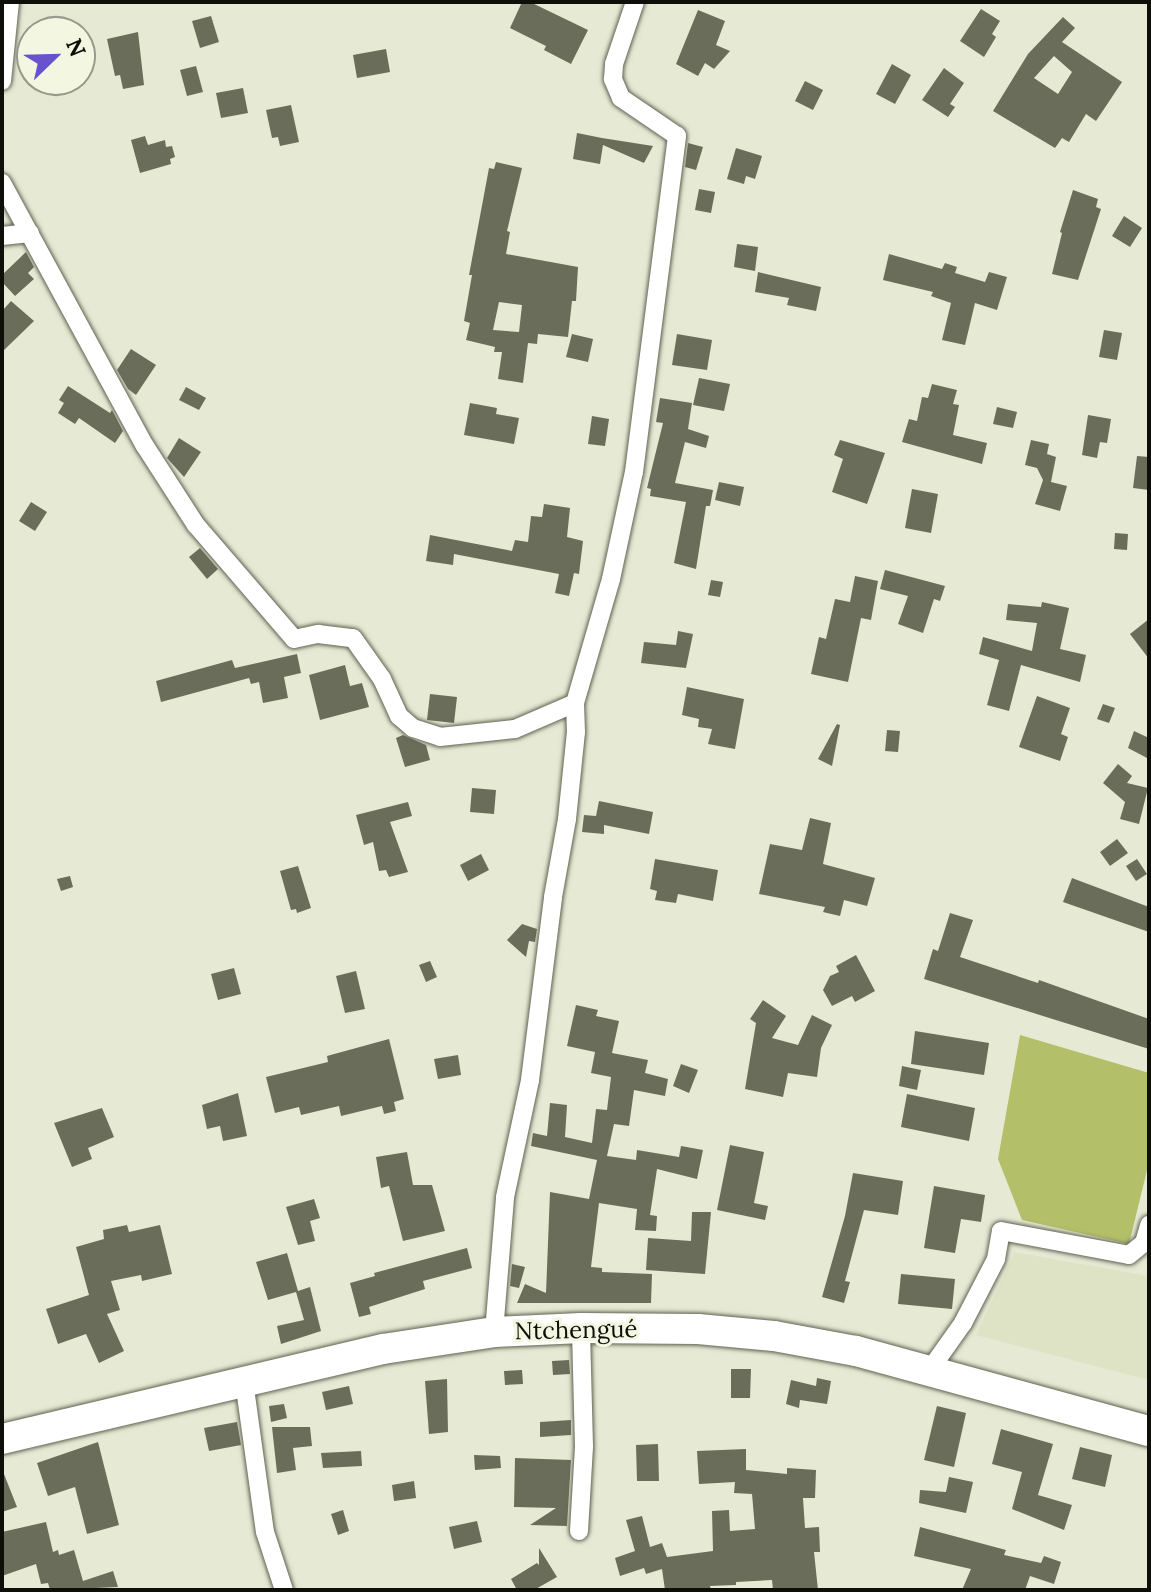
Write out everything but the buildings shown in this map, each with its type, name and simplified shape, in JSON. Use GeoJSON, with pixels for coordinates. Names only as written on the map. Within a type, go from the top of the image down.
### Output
{"type":"FeatureCollection","features":[{"type":"Feature","properties":{"kind":"main road","name":"Ntchengué"},"geometry":{"type":"LineString","coordinates":[[2,1439],[383,1349],[494,1332],[581,1328],[698,1329],[774,1336],[856,1351],[1149,1431]]}},
{"type":"Feature","properties":{"kind":"street"},"geometry":{"type":"LineString","coordinates":[[2,81],[10,2]]}},
{"type":"Feature","properties":{"kind":"street"},"geometry":{"type":"LineString","coordinates":[[494,1332],[505,1197],[530,1080],[553,897],[567,819],[576,732],[575,703],[611,579],[634,472],[677,136],[621,98],[613,79],[635,2]]}},
{"type":"Feature","properties":{"kind":"street"},"geometry":{"type":"LineString","coordinates":[[2,183],[145,446],[196,525],[294,639],[318,634],[353,638],[382,679],[399,716],[413,728],[440,737],[515,729],[575,703]]}},
{"type":"Feature","properties":{"kind":"street"},"geometry":{"type":"LineString","coordinates":[[2,236],[30,233]]}},
{"type":"Feature","properties":{"kind":"street"},"geometry":{"type":"LineString","coordinates":[[929,1371],[963,1323],[996,1259],[1001,1231],[1129,1255],[1144,1243],[1149,1225]]}},
{"type":"Feature","properties":{"kind":"street"},"geometry":{"type":"LineString","coordinates":[[579,1531],[584,1446],[581,1328]]}},
{"type":"Feature","properties":{"kind":"street"},"geometry":{"type":"LineString","coordinates":[[244,1381],[265,1532],[284,1590]]}},
{"type":"Feature","properties":{"kind":"shaded area"},"geometry":{"type":"Polygon","coordinates":[[[1015,1252],[1149,1276],[1149,1380],[976,1335],[1015,1252]]]}},
{"type":"Feature","properties":{"kind":"green space"},"geometry":{"type":"Polygon","coordinates":[[[1020,1035],[1149,1073],[1149,1162],[1129,1244],[1022,1220],[998,1159],[1020,1035]]]}}]}
